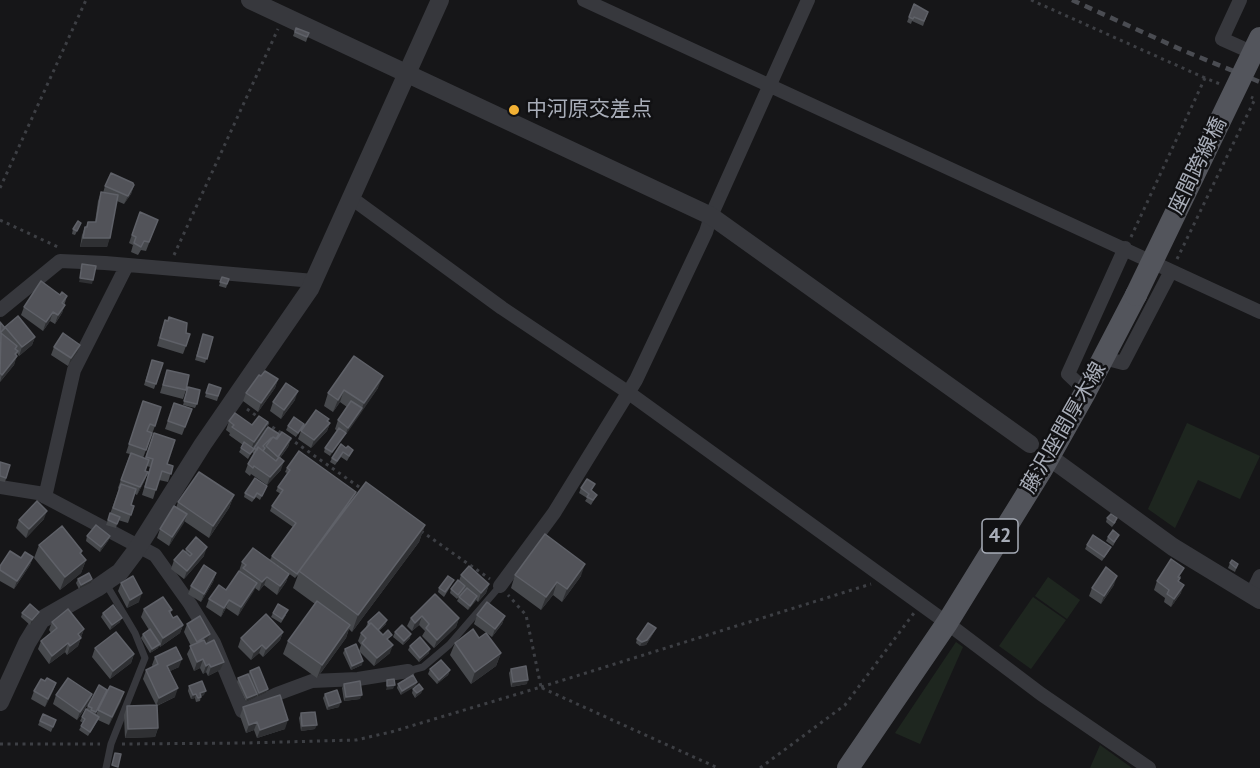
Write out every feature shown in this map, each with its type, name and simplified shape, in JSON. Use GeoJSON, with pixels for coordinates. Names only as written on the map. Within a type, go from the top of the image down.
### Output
{"type":"FeatureCollection","features":[{"type":"Feature","properties":{"kind":"main road","name":"座間跨線橋"},"geometry":{"type":"LineString","coordinates":[[1136,295],[1260,38]]}},
{"type":"Feature","properties":{"kind":"main road","name":"藤沢座間厚木線"},"geometry":{"type":"LineString","coordinates":[[848,768],[947,623],[1049,457],[1136,295]]}},
{"type":"Feature","properties":{"kind":"street"},"geometry":{"type":"LineString","coordinates":[[249,0],[408,72],[711,216],[1173,547],[1256,597],[1260,576]]}},
{"type":"Feature","properties":{"kind":"street"},"geometry":{"type":"LineString","coordinates":[[0,702],[27,643],[42,620],[120,572],[203,444],[314,281],[440,0]]}},
{"type":"Feature","properties":{"kind":"street"},"geometry":{"type":"LineString","coordinates":[[584,0],[1260,312]]}},
{"type":"Feature","properties":{"kind":"street"},"geometry":{"type":"LineString","coordinates":[[500,586],[554,513],[629,393],[706,232],[711,216],[808,0]]}},
{"type":"Feature","properties":{"kind":"street"},"geometry":{"type":"LineString","coordinates":[[1240,0],[1222,39],[1260,56]]}},
{"type":"Feature","properties":{"kind":"street"},"geometry":{"type":"LineString","coordinates":[[350,197],[502,308],[629,393],[921,604],[1041,694],[1149,768]]}},
{"type":"Feature","properties":{"kind":"street"},"geometry":{"type":"LineString","coordinates":[[1086,391],[1068,374],[1125,248]]}},
{"type":"Feature","properties":{"kind":"street"},"geometry":{"type":"LineString","coordinates":[[0,310],[60,261],[314,281]]}},
{"type":"Feature","properties":{"kind":"street"},"geometry":{"type":"LineString","coordinates":[[45,496],[74,370],[127,265]]}},
{"type":"Feature","properties":{"kind":"street"},"geometry":{"type":"LineString","coordinates":[[1104,358],[1123,363],[1171,271]]}},
{"type":"Feature","properties":{"kind":"street"},"geometry":{"type":"LineString","coordinates":[[0,487],[45,496],[155,555],[214,643],[242,711],[277,694],[312,681],[358,679],[408,671]]}},
{"type":"Feature","properties":{"kind":"lane"},"geometry":{"type":"LineString","coordinates":[[105,582],[135,633],[145,658],[111,744],[106,768]]}},
{"type":"Feature","properties":{"kind":"lane"},"geometry":{"type":"LineString","coordinates":[[408,671],[423,667],[449,645],[500,586]]}},
{"type":"Feature","properties":{"kind":"path"},"geometry":{"type":"LineString","coordinates":[[0,189],[86,0]]}},
{"type":"Feature","properties":{"kind":"path"},"geometry":{"type":"LineString","coordinates":[[1031,0],[1205,78]]}},
{"type":"Feature","properties":{"kind":"path"},"geometry":{"type":"LineString","coordinates":[[168,268],[284,16]]}},
{"type":"Feature","properties":{"kind":"path"},"geometry":{"type":"LineString","coordinates":[[1255,99],[1260,101]]}},
{"type":"Feature","properties":{"kind":"path"},"geometry":{"type":"LineString","coordinates":[[0,220],[70,252],[81,262]]}},
{"type":"Feature","properties":{"kind":"path"},"geometry":{"type":"LineString","coordinates":[[234,400],[367,493]]}},
{"type":"Feature","properties":{"kind":"path"},"geometry":{"type":"LineString","coordinates":[[414,526],[500,586],[526,615],[541,687]]}},
{"type":"Feature","properties":{"kind":"path"},"geometry":{"type":"LineString","coordinates":[[0,744],[356,740],[391,732],[541,687],[885,579]]}},
{"type":"Feature","properties":{"kind":"path"},"geometry":{"type":"LineString","coordinates":[[760,768],[844,705],[921,604]]}},
{"type":"Feature","properties":{"kind":"path"},"geometry":{"type":"LineString","coordinates":[[541,687],[718,768]]}},
{"type":"Feature","properties":{"kind":"shaded area"},"geometry":{"type":"Polygon","coordinates":[[[1187,423],[1260,456],[1240,499],[1198,480],[1175,528],[1148,509],[1187,423]]]}},
{"type":"Feature","properties":{"kind":"shaded area"},"geometry":{"type":"Polygon","coordinates":[[[1048,577],[1080,600],[1067,619],[1035,596],[1048,577]]]}},
{"type":"Feature","properties":{"kind":"shaded area"},"geometry":{"type":"Polygon","coordinates":[[[1033,597],[1066,620],[1031,669],[999,646],[1033,597]]]}},
{"type":"Feature","properties":{"kind":"shaded area"},"geometry":{"type":"Polygon","coordinates":[[[956,642],[963,647],[920,744],[895,733],[956,642]]]}},
{"type":"Feature","properties":{"kind":"shaded area"},"geometry":{"type":"Polygon","coordinates":[[[1100,745],[1132,768],[1090,768],[1100,745]]]}},
{"type":"Feature","properties":{"kind":"building"},"geometry":{"type":"Polygon","coordinates":[[[914,4],[928,12],[924,21],[909,17],[914,4]]]}},
{"type":"Feature","properties":{"kind":"building"},"geometry":{"type":"Polygon","coordinates":[[[296,28],[309,33],[307,37],[295,32],[296,28]]]}},
{"type":"Feature","properties":{"kind":"building"},"geometry":{"type":"Polygon","coordinates":[[[111,173],[133,183],[128,196],[105,186],[111,173]]]}},
{"type":"Feature","properties":{"kind":"building"},"geometry":{"type":"Polygon","coordinates":[[[101,192],[118,195],[110,238],[83,238],[88,222],[96,222],[101,192]]]}},
{"type":"Feature","properties":{"kind":"building"},"geometry":{"type":"Polygon","coordinates":[[[140,212],[158,220],[149,242],[144,241],[141,247],[134,243],[136,237],[132,235],[140,212]]]}},
{"type":"Feature","properties":{"kind":"building"},"geometry":{"type":"Polygon","coordinates":[[[78,221],[81,223],[77,231],[73,229],[78,221]]]}},
{"type":"Feature","properties":{"kind":"building"},"geometry":{"type":"Polygon","coordinates":[[[82,264],[96,266],[93,280],[80,278],[82,264]]]}},
{"type":"Feature","properties":{"kind":"building"},"geometry":{"type":"Polygon","coordinates":[[[222,277],[229,279],[227,284],[220,282],[222,277]]]}},
{"type":"Feature","properties":{"kind":"building"},"geometry":{"type":"Polygon","coordinates":[[[41,281],[60,295],[62,292],[67,296],[62,303],[65,305],[58,315],[53,312],[46,322],[24,307],[41,281]]]}},
{"type":"Feature","properties":{"kind":"building"},"geometry":{"type":"Polygon","coordinates":[[[18,316],[35,337],[22,347],[5,327],[18,316]]]}},
{"type":"Feature","properties":{"kind":"building"},"geometry":{"type":"Polygon","coordinates":[[[169,317],[187,323],[186,333],[190,334],[186,346],[160,338],[165,320],[168,321],[169,317]]]}},
{"type":"Feature","properties":{"kind":"building"},"geometry":{"type":"Polygon","coordinates":[[[0,322],[5,328],[0,333],[0,322]]]}},
{"type":"Feature","properties":{"kind":"building"},"geometry":{"type":"Polygon","coordinates":[[[1,333],[17,346],[15,349],[18,351],[15,354],[17,356],[2,375],[0,373],[1,333]]]}},
{"type":"Feature","properties":{"kind":"building"},"geometry":{"type":"Polygon","coordinates":[[[63,333],[80,345],[71,358],[54,347],[63,333]]]}},
{"type":"Feature","properties":{"kind":"building"},"geometry":{"type":"Polygon","coordinates":[[[203,334],[213,337],[207,359],[197,356],[203,334]]]}},
{"type":"Feature","properties":{"kind":"building"},"geometry":{"type":"Polygon","coordinates":[[[354,356],[383,376],[364,403],[344,390],[338,400],[328,393],[354,356]]]}},
{"type":"Feature","properties":{"kind":"building"},"geometry":{"type":"Polygon","coordinates":[[[152,360],[163,363],[156,384],[146,381],[152,360]]]}},
{"type":"Feature","properties":{"kind":"building"},"geometry":{"type":"Polygon","coordinates":[[[167,370],[189,375],[186,390],[163,385],[167,370]]]}},
{"type":"Feature","properties":{"kind":"building"},"geometry":{"type":"Polygon","coordinates":[[[265,371],[278,379],[261,403],[246,393],[259,375],[261,376],[265,371]]]}},
{"type":"Feature","properties":{"kind":"building"},"geometry":{"type":"Polygon","coordinates":[[[286,383],[298,391],[284,410],[273,402],[286,383]]]}},
{"type":"Feature","properties":{"kind":"building"},"geometry":{"type":"Polygon","coordinates":[[[209,384],[221,388],[218,396],[206,393],[209,384]]]}},
{"type":"Feature","properties":{"kind":"building"},"geometry":{"type":"Polygon","coordinates":[[[188,387],[200,390],[197,404],[184,401],[188,387]]]}},
{"type":"Feature","properties":{"kind":"building"},"geometry":{"type":"Polygon","coordinates":[[[143,401],[161,407],[155,426],[150,424],[147,431],[152,433],[146,450],[129,444],[143,401]]]}},
{"type":"Feature","properties":{"kind":"building"},"geometry":{"type":"Polygon","coordinates":[[[351,401],[362,408],[348,428],[338,420],[351,401]]]}},
{"type":"Feature","properties":{"kind":"building"},"geometry":{"type":"Polygon","coordinates":[[[174,403],[192,409],[185,427],[168,421],[174,403]]]}},
{"type":"Feature","properties":{"kind":"building"},"geometry":{"type":"Polygon","coordinates":[[[316,410],[329,419],[327,421],[330,423],[314,440],[301,431],[316,410]]]}},
{"type":"Feature","properties":{"kind":"building"},"geometry":{"type":"Polygon","coordinates":[[[235,413],[252,425],[259,416],[268,422],[254,442],[232,427],[234,425],[229,421],[235,413]]]}},
{"type":"Feature","properties":{"kind":"building"},"geometry":{"type":"Polygon","coordinates":[[[294,417],[304,424],[298,433],[288,426],[294,417]]]}},
{"type":"Feature","properties":{"kind":"building"},"geometry":{"type":"Polygon","coordinates":[[[268,427],[279,434],[276,439],[271,438],[263,446],[265,448],[263,451],[258,447],[257,450],[254,448],[268,427]]]}},
{"type":"Feature","properties":{"kind":"building"},"geometry":{"type":"Polygon","coordinates":[[[339,428],[346,433],[332,452],[325,448],[339,428]]]}},
{"type":"Feature","properties":{"kind":"building"},"geometry":{"type":"Polygon","coordinates":[[[282,432],[291,438],[278,457],[266,446],[273,437],[277,439],[282,432]]]}},
{"type":"Feature","properties":{"kind":"building"},"geometry":{"type":"Polygon","coordinates":[[[154,433],[175,440],[167,464],[173,466],[171,474],[162,471],[156,490],[145,487],[153,459],[146,457],[154,433]]]}},
{"type":"Feature","properties":{"kind":"building"},"geometry":{"type":"Polygon","coordinates":[[[244,442],[254,449],[250,454],[241,448],[244,442]]]}},
{"type":"Feature","properties":{"kind":"building"},"geometry":{"type":"Polygon","coordinates":[[[341,444],[353,450],[349,456],[343,452],[337,461],[332,458],[341,444]]]}},
{"type":"Feature","properties":{"kind":"building"},"geometry":{"type":"Polygon","coordinates":[[[258,447],[276,461],[279,457],[284,461],[270,477],[248,464],[258,447]]]}},
{"type":"Feature","properties":{"kind":"building"},"geometry":{"type":"Polygon","coordinates":[[[299,451],[356,492],[297,574],[272,556],[296,523],[272,506],[283,490],[278,487],[290,470],[287,468],[299,451]]]}},
{"type":"Feature","properties":{"kind":"building"},"geometry":{"type":"Polygon","coordinates":[[[131,453],[149,460],[145,471],[148,472],[140,487],[121,480],[131,453]]]}},
{"type":"Feature","properties":{"kind":"building"},"geometry":{"type":"Polygon","coordinates":[[[0,462],[10,465],[6,478],[0,476],[0,462]]]}},
{"type":"Feature","properties":{"kind":"building"},"geometry":{"type":"Polygon","coordinates":[[[199,472],[234,495],[213,526],[178,502],[199,472]]]}},
{"type":"Feature","properties":{"kind":"building"},"geometry":{"type":"Polygon","coordinates":[[[255,478],[267,486],[262,496],[257,493],[254,498],[245,493],[255,478]]]}},
{"type":"Feature","properties":{"kind":"building"},"geometry":{"type":"Polygon","coordinates":[[[587,479],[595,484],[591,490],[597,495],[593,500],[587,497],[589,494],[581,488],[587,479]]]}},
{"type":"Feature","properties":{"kind":"building"},"geometry":{"type":"Polygon","coordinates":[[[366,482],[425,525],[358,615],[299,571],[366,482]]]}},
{"type":"Feature","properties":{"kind":"building"},"geometry":{"type":"Polygon","coordinates":[[[121,484],[136,489],[131,505],[134,506],[131,515],[113,508],[121,484]]]}},
{"type":"Feature","properties":{"kind":"building"},"geometry":{"type":"Polygon","coordinates":[[[37,501],[47,511],[29,529],[19,520],[37,501]]]}},
{"type":"Feature","properties":{"kind":"building"},"geometry":{"type":"Polygon","coordinates":[[[174,506],[187,514],[172,537],[160,529],[174,506]]]}},
{"type":"Feature","properties":{"kind":"building"},"geometry":{"type":"Polygon","coordinates":[[[110,513],[120,517],[117,524],[108,520],[110,513]]]}},
{"type":"Feature","properties":{"kind":"building"},"geometry":{"type":"Polygon","coordinates":[[[1111,514],[1117,518],[1114,523],[1107,518],[1111,514]]]}},
{"type":"Feature","properties":{"kind":"building"},"geometry":{"type":"Polygon","coordinates":[[[96,525],[110,536],[101,547],[87,536],[96,525]]]}},
{"type":"Feature","properties":{"kind":"building"},"geometry":{"type":"Polygon","coordinates":[[[62,526],[82,551],[80,553],[86,560],[65,577],[39,545],[62,526]]]}},
{"type":"Feature","properties":{"kind":"building"},"geometry":{"type":"Polygon","coordinates":[[[1113,530],[1119,535],[1114,542],[1108,537],[1113,530]]]}},
{"type":"Feature","properties":{"kind":"building"},"geometry":{"type":"Polygon","coordinates":[[[545,534],[585,564],[567,589],[557,582],[546,597],[515,575],[545,534]]]}},
{"type":"Feature","properties":{"kind":"building"},"geometry":{"type":"Polygon","coordinates":[[[1093,535],[1111,547],[1104,557],[1087,545],[1093,535]]]}},
{"type":"Feature","properties":{"kind":"building"},"geometry":{"type":"Polygon","coordinates":[[[196,537],[207,547],[187,571],[174,560],[183,550],[190,556],[192,554],[186,549],[196,537]]]}},
{"type":"Feature","properties":{"kind":"building"},"geometry":{"type":"Polygon","coordinates":[[[253,548],[289,574],[280,586],[267,577],[262,582],[243,568],[246,565],[242,562],[253,548]]]}},
{"type":"Feature","properties":{"kind":"building"},"geometry":{"type":"Polygon","coordinates":[[[10,551],[21,558],[25,552],[33,557],[17,581],[0,570],[0,566],[10,551]]]}},
{"type":"Feature","properties":{"kind":"building"},"geometry":{"type":"Polygon","coordinates":[[[1171,559],[1184,568],[1178,581],[1184,585],[1174,599],[1167,594],[1169,590],[1157,581],[1171,559]]]}},
{"type":"Feature","properties":{"kind":"building"},"geometry":{"type":"Polygon","coordinates":[[[1232,560],[1238,564],[1236,568],[1230,563],[1232,560]]]}},
{"type":"Feature","properties":{"kind":"building"},"geometry":{"type":"Polygon","coordinates":[[[204,565],[216,573],[204,594],[191,586],[204,565]]]}},
{"type":"Feature","properties":{"kind":"building"},"geometry":{"type":"Polygon","coordinates":[[[469,566],[489,584],[481,593],[461,575],[469,566]]]}},
{"type":"Feature","properties":{"kind":"building"},"geometry":{"type":"Polygon","coordinates":[[[1106,567],[1117,576],[1104,596],[1092,588],[1106,567]]]}},
{"type":"Feature","properties":{"kind":"building"},"geometry":{"type":"Polygon","coordinates":[[[239,571],[257,583],[241,607],[229,600],[224,608],[209,599],[219,585],[226,590],[239,571]]]}},
{"type":"Feature","properties":{"kind":"building"},"geometry":{"type":"Polygon","coordinates":[[[89,573],[92,579],[81,585],[78,579],[89,573]]]}},
{"type":"Feature","properties":{"kind":"building"},"geometry":{"type":"Polygon","coordinates":[[[133,576],[142,593],[130,600],[121,583],[133,576]]]}},
{"type":"Feature","properties":{"kind":"building"},"geometry":{"type":"Polygon","coordinates":[[[448,576],[454,580],[445,592],[439,588],[448,576]]]}},
{"type":"Feature","properties":{"kind":"building"},"geometry":{"type":"Polygon","coordinates":[[[458,580],[465,586],[458,595],[451,589],[458,580]]]}},
{"type":"Feature","properties":{"kind":"building"},"geometry":{"type":"Polygon","coordinates":[[[467,588],[477,596],[470,606],[459,597],[467,588]]]}},
{"type":"Feature","properties":{"kind":"building"},"geometry":{"type":"Polygon","coordinates":[[[435,594],[459,618],[437,640],[426,628],[429,624],[422,616],[415,623],[411,618],[435,594]]]}},
{"type":"Feature","properties":{"kind":"building"},"geometry":{"type":"Polygon","coordinates":[[[163,597],[172,610],[169,611],[173,618],[177,616],[183,625],[163,638],[144,609],[163,597]]]}},
{"type":"Feature","properties":{"kind":"building"},"geometry":{"type":"Polygon","coordinates":[[[317,601],[350,625],[322,665],[288,641],[317,601]]]}},
{"type":"Feature","properties":{"kind":"building"},"geometry":{"type":"Polygon","coordinates":[[[487,602],[505,616],[495,629],[477,615],[487,602]]]}},
{"type":"Feature","properties":{"kind":"building"},"geometry":{"type":"Polygon","coordinates":[[[30,604],[39,612],[32,620],[22,613],[30,604]]]}},
{"type":"Feature","properties":{"kind":"building"},"geometry":{"type":"Polygon","coordinates":[[[278,604],[288,610],[282,619],[273,613],[278,604]]]}},
{"type":"Feature","properties":{"kind":"building"},"geometry":{"type":"Polygon","coordinates":[[[113,605],[122,618],[112,625],[103,613],[113,605]]]}},
{"type":"Feature","properties":{"kind":"building"},"geometry":{"type":"Polygon","coordinates":[[[68,609],[84,629],[78,634],[81,638],[70,646],[68,643],[52,656],[41,641],[57,628],[52,622],[68,609]]]}},
{"type":"Feature","properties":{"kind":"building"},"geometry":{"type":"Polygon","coordinates":[[[379,612],[387,620],[378,630],[368,622],[379,612]]]}},
{"type":"Feature","properties":{"kind":"building"},"geometry":{"type":"Polygon","coordinates":[[[266,614],[283,632],[266,649],[262,645],[254,652],[241,638],[266,614]]]}},
{"type":"Feature","properties":{"kind":"building"},"geometry":{"type":"Polygon","coordinates":[[[200,616],[210,634],[197,642],[187,624],[200,616]]]}},
{"type":"Feature","properties":{"kind":"building"},"geometry":{"type":"Polygon","coordinates":[[[371,623],[383,635],[388,630],[392,635],[387,639],[393,645],[377,658],[362,643],[366,638],[361,633],[371,623]]]}},
{"type":"Feature","properties":{"kind":"building"},"geometry":{"type":"Polygon","coordinates":[[[648,623],[656,628],[647,640],[642,642],[637,639],[648,623]]]}},
{"type":"Feature","properties":{"kind":"building"},"geometry":{"type":"Polygon","coordinates":[[[402,625],[411,634],[404,641],[395,632],[402,625]]]}},
{"type":"Feature","properties":{"kind":"building"},"geometry":{"type":"Polygon","coordinates":[[[150,629],[160,644],[152,649],[143,634],[150,629]]]}},
{"type":"Feature","properties":{"kind":"building"},"geometry":{"type":"Polygon","coordinates":[[[473,629],[479,638],[486,633],[501,653],[475,672],[455,643],[473,629]]]}},
{"type":"Feature","properties":{"kind":"building"},"geometry":{"type":"Polygon","coordinates":[[[116,632],[134,654],[113,671],[95,648],[116,632]]]}},
{"type":"Feature","properties":{"kind":"building"},"geometry":{"type":"Polygon","coordinates":[[[420,637],[430,649],[420,658],[410,646],[420,637]]]}},
{"type":"Feature","properties":{"kind":"building"},"geometry":{"type":"Polygon","coordinates":[[[204,640],[206,644],[214,640],[224,662],[211,667],[209,664],[206,666],[203,659],[197,662],[190,646],[204,640]]]}},
{"type":"Feature","properties":{"kind":"building"},"geometry":{"type":"Polygon","coordinates":[[[356,644],[363,661],[352,666],[345,649],[356,644]]]}},
{"type":"Feature","properties":{"kind":"building"},"geometry":{"type":"Polygon","coordinates":[[[176,647],[182,659],[167,666],[178,688],[159,698],[146,670],[158,664],[155,657],[176,647]]]}},
{"type":"Feature","properties":{"kind":"building"},"geometry":{"type":"Polygon","coordinates":[[[441,660],[450,670],[439,680],[430,669],[441,660]]]}},
{"type":"Feature","properties":{"kind":"building"},"geometry":{"type":"Polygon","coordinates":[[[526,666],[528,680],[513,682],[511,669],[526,666]]]}},
{"type":"Feature","properties":{"kind":"building"},"geometry":{"type":"Polygon","coordinates":[[[259,667],[268,689],[259,693],[250,671],[259,667]]]}},
{"type":"Feature","properties":{"kind":"building"},"geometry":{"type":"Polygon","coordinates":[[[248,674],[257,694],[247,698],[238,678],[248,674]]]}},
{"type":"Feature","properties":{"kind":"building"},"geometry":{"type":"Polygon","coordinates":[[[413,675],[417,682],[402,691],[398,684],[413,675]]]}},
{"type":"Feature","properties":{"kind":"building"},"geometry":{"type":"Polygon","coordinates":[[[47,678],[56,683],[48,699],[34,691],[41,679],[45,681],[47,678]]]}},
{"type":"Feature","properties":{"kind":"building"},"geometry":{"type":"Polygon","coordinates":[[[68,678],[92,694],[80,712],[56,695],[68,678]]]}},
{"type":"Feature","properties":{"kind":"building"},"geometry":{"type":"Polygon","coordinates":[[[394,679],[395,685],[387,686],[387,680],[394,679]]]}},
{"type":"Feature","properties":{"kind":"building"},"geometry":{"type":"Polygon","coordinates":[[[202,681],[206,691],[200,693],[201,697],[198,698],[196,694],[193,695],[189,686],[202,681]]]}},
{"type":"Feature","properties":{"kind":"building"},"geometry":{"type":"Polygon","coordinates":[[[360,681],[362,695],[346,697],[344,684],[360,681]]]}},
{"type":"Feature","properties":{"kind":"building"},"geometry":{"type":"Polygon","coordinates":[[[419,684],[423,689],[417,693],[413,689],[419,684]]]}},
{"type":"Feature","properties":{"kind":"building"},"geometry":{"type":"Polygon","coordinates":[[[99,685],[107,690],[96,712],[88,706],[99,685]]]}},
{"type":"Feature","properties":{"kind":"building"},"geometry":{"type":"Polygon","coordinates":[[[110,686],[124,692],[112,717],[98,710],[110,686]]]}},
{"type":"Feature","properties":{"kind":"building"},"geometry":{"type":"Polygon","coordinates":[[[337,690],[341,702],[329,706],[325,694],[337,690]]]}},
{"type":"Feature","properties":{"kind":"building"},"geometry":{"type":"Polygon","coordinates":[[[280,695],[288,720],[260,730],[257,722],[249,725],[243,707],[280,695]]]}},
{"type":"Feature","properties":{"kind":"building"},"geometry":{"type":"Polygon","coordinates":[[[157,705],[158,728],[128,729],[127,706],[157,705]]]}},
{"type":"Feature","properties":{"kind":"building"},"geometry":{"type":"Polygon","coordinates":[[[86,709],[99,717],[90,732],[81,726],[85,719],[82,717],[86,709]]]}},
{"type":"Feature","properties":{"kind":"building"},"geometry":{"type":"Polygon","coordinates":[[[315,712],[317,725],[302,726],[301,713],[315,712]]]}},
{"type":"Feature","properties":{"kind":"building"},"geometry":{"type":"Polygon","coordinates":[[[43,714],[56,720],[53,727],[40,721],[43,714]]]}},
{"type":"Feature","properties":{"kind":"building"},"geometry":{"type":"Polygon","coordinates":[[[115,753],[121,754],[118,767],[112,765],[115,753]]]}},
{"type":"Feature","properties":{"kind":"railway"},"geometry":{"type":"LineString","coordinates":[[1072,0],[1182,50],[1260,82]]}},
{"type":"Feature","properties":{"kind":"place","name":"中河原交差点"},"geometry":{"type":"Point","coordinates":[514,110]}}]}
